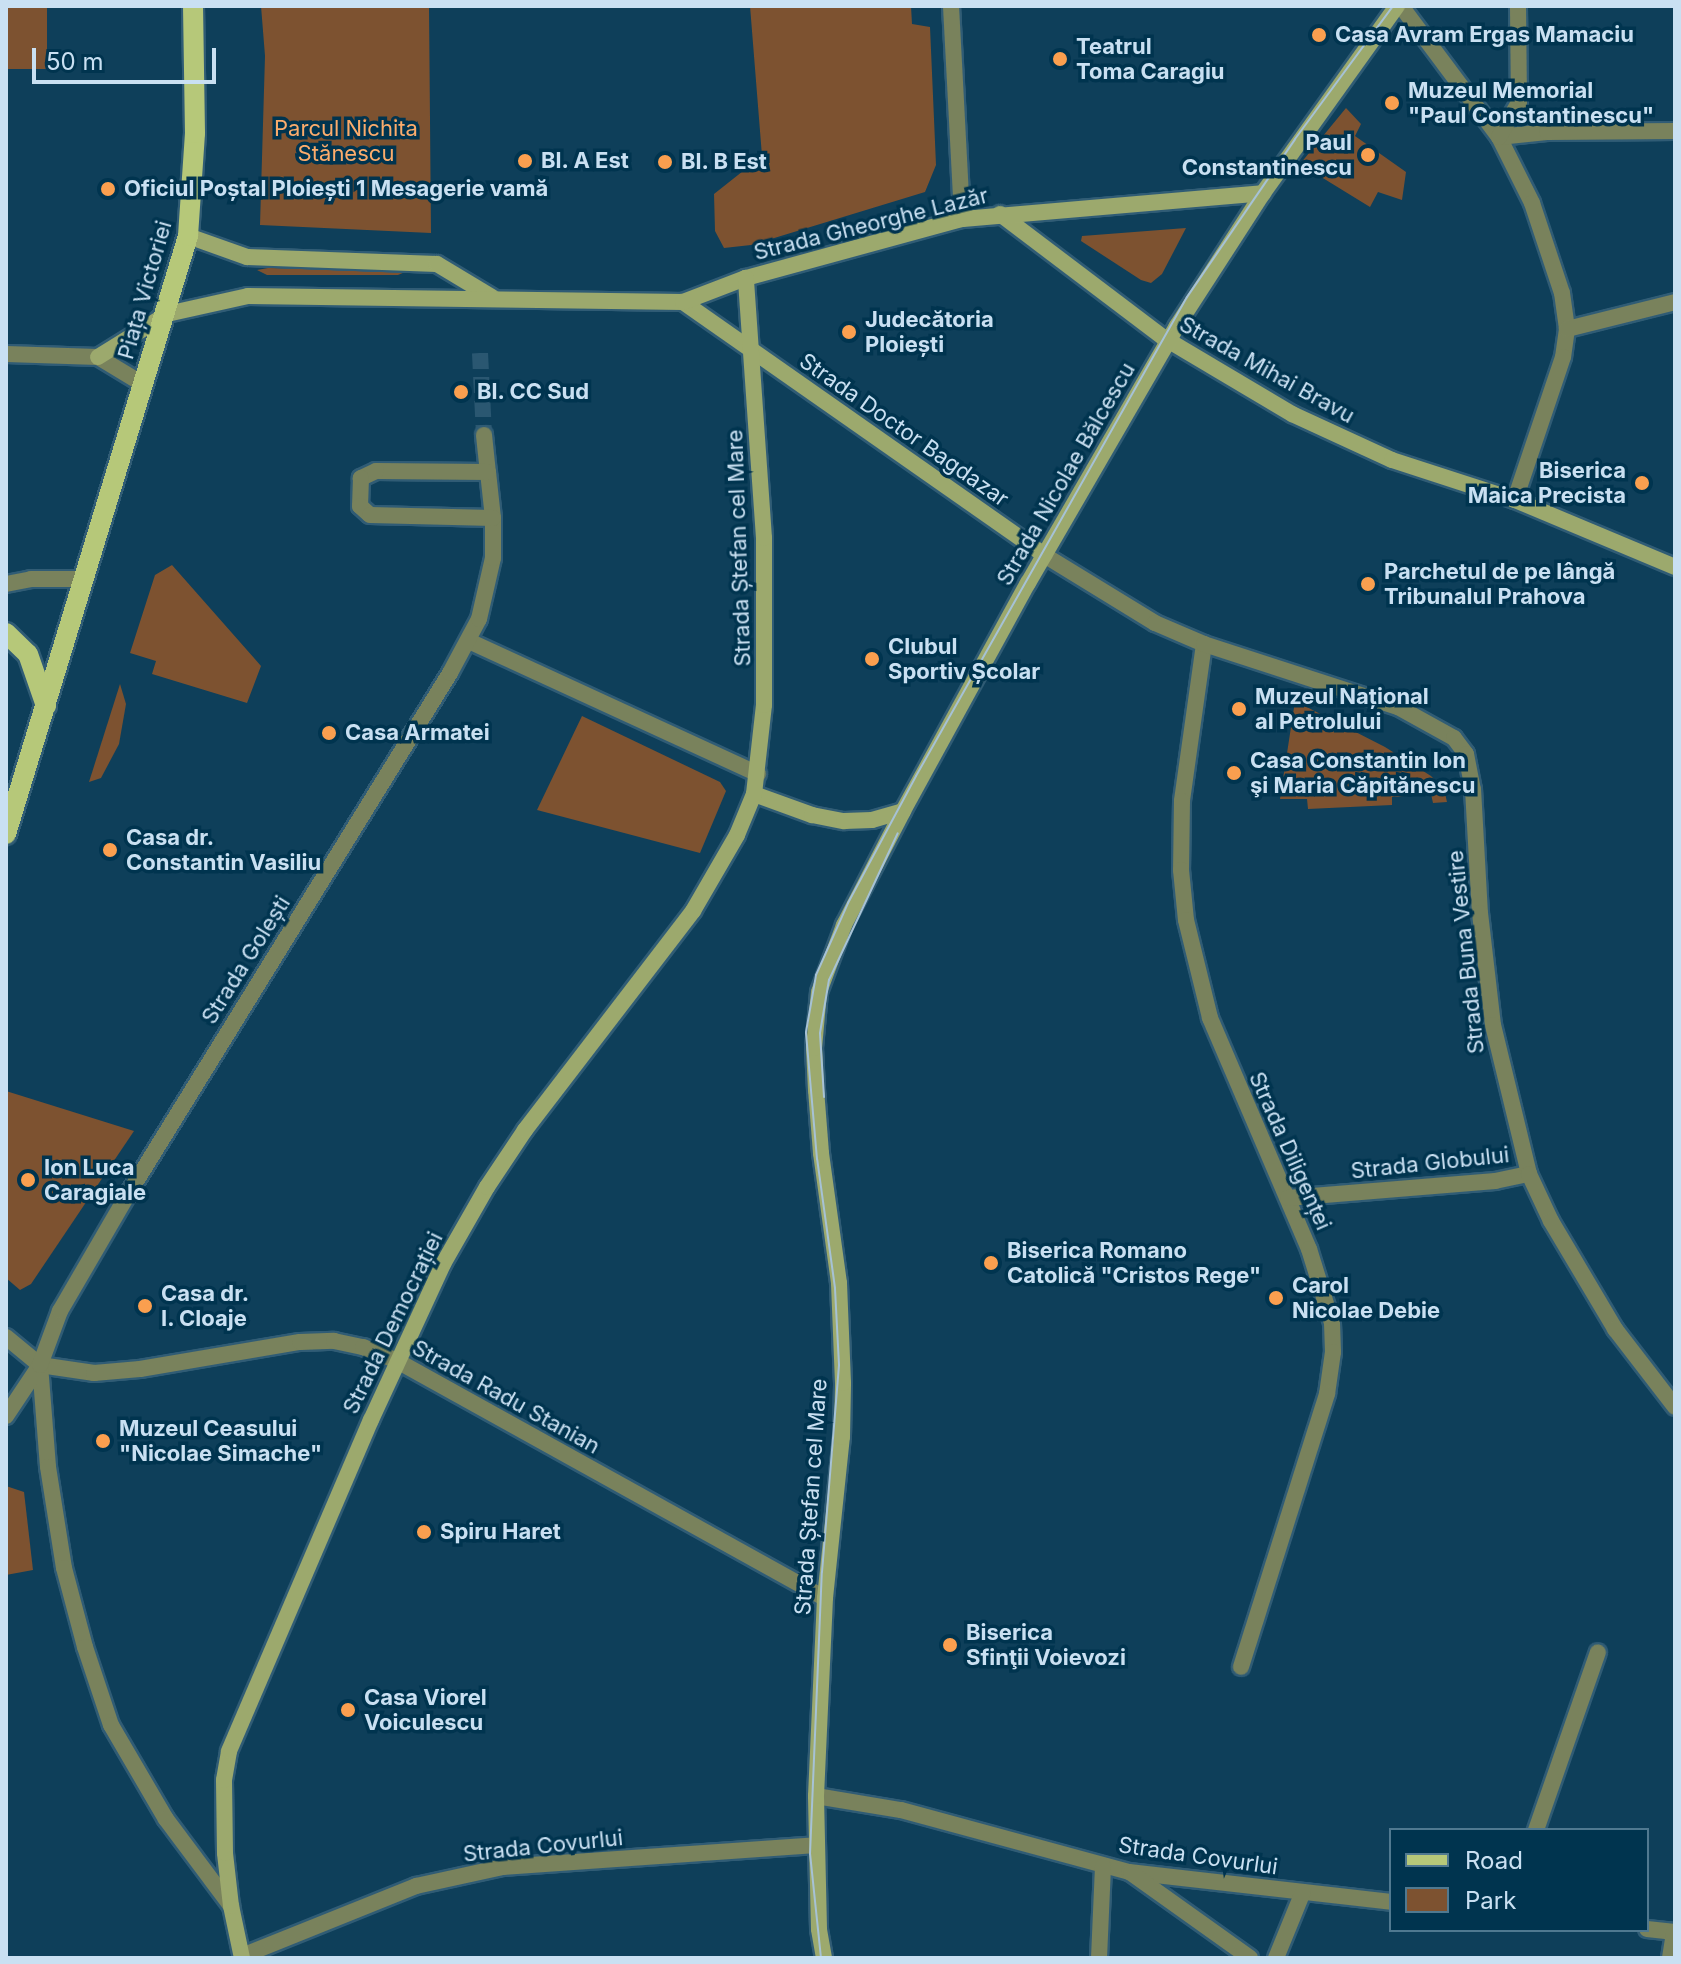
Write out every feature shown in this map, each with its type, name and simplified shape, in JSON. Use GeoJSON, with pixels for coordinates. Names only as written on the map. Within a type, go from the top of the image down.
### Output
{"type":"FeatureCollection","features":[{"type":"Feature","properties":{"kind":"main road","name":"Piața Victoriei"},"geometry":{"type":"LineString","coordinates":[[6,834],[167,314],[188,236],[195,133],[193,6]]}},
{"type":"Feature","properties":{"kind":"main road","name":"Strada Nicolae Bălcescu"},"geometry":{"type":"LineString","coordinates":[[819,992],[844,925],[903,811],[1044,555],[1168,341],[1263,193],[1399,6]]}},
{"type":"Feature","properties":{"kind":"main road","name":"Strada Gheorghe Lazăr"},"geometry":{"type":"LineString","coordinates":[[98,357],[167,314],[248,296],[683,302],[746,278],[962,219],[1263,193]]}},
{"type":"Feature","properties":{"kind":"main road","name":"Strada Mihai Bravu"},"geometry":{"type":"LineString","coordinates":[[1000,214],[1168,341],[1265,399],[1342,439],[1515,500],[1675,567]]}},
{"type":"Feature","properties":{"kind":"main road","name":"Strada Gheorghe Lazăr"},"geometry":{"type":"LineString","coordinates":[[188,236],[247,257],[437,264],[494,298]]}},
{"type":"Feature","properties":{"kind":"main road","name":"Strada Ștefan cel Mare"},"geometry":{"type":"LineString","coordinates":[[746,278],[764,538],[764,705],[758,774],[747,815]]}},
{"type":"Feature","properties":{"kind":"main road","name":"Strada Doctor Bagdazar"},"geometry":{"type":"LineString","coordinates":[[683,302],[1044,555]]}},
{"type":"Feature","properties":{"kind":"main road"},"geometry":{"type":"LineString","coordinates":[[6,633],[28,654],[46,706]]}},
{"type":"Feature","properties":{"kind":"main road"},"geometry":{"type":"LineString","coordinates":[[754,794],[812,815],[844,821],[872,820],[903,811]]}},
{"type":"Feature","properties":{"kind":"main road","name":"Strada Democrației"},"geometry":{"type":"LineString","coordinates":[[242,1957],[231,1906],[223,1810],[229,1751],[238,1722],[397,1361],[443,1264],[487,1187],[525,1130],[693,911],[747,815]]}},
{"type":"Feature","properties":{"kind":"main road","name":"Strada Ștefan cel Mare"},"geometry":{"type":"LineString","coordinates":[[819,992],[814,1048],[816,1090],[821,1153],[839,1283],[843,1383],[842,1437],[825,1598],[816,1796],[815,1845],[824,1958]]}},
{"type":"Feature","properties":{"kind":"street"},"geometry":{"type":"LineString","coordinates":[[951,6],[962,219]]}},
{"type":"Feature","properties":{"kind":"street"},"geometry":{"type":"LineString","coordinates":[[1399,6],[1499,137],[1546,236],[1562,293],[1567,329],[1553,390],[1515,500]]}},
{"type":"Feature","properties":{"kind":"street"},"geometry":{"type":"LineString","coordinates":[[1499,137],[1519,103],[1518,6]]}},
{"type":"Feature","properties":{"kind":"street"},"geometry":{"type":"LineString","coordinates":[[1499,137],[1547,132],[1675,131]]}},
{"type":"Feature","properties":{"kind":"street"},"geometry":{"type":"LineString","coordinates":[[1567,329],[1675,302]]}},
{"type":"Feature","properties":{"kind":"street"},"geometry":{"type":"LineString","coordinates":[[6,354],[98,357],[143,384]]}},
{"type":"Feature","properties":{"kind":"street","name":"Strada Golești"},"geometry":{"type":"LineString","coordinates":[[6,1416],[40,1365],[60,1311],[127,1196],[469,641],[487,596],[493,558],[493,518],[484,435]]}},
{"type":"Feature","properties":{"kind":"street"},"geometry":{"type":"LineString","coordinates":[[488,472],[369,472],[359,482],[360,506],[365,513],[377,517],[493,518]]}},
{"type":"Feature","properties":{"kind":"street","name":"Strada Doctor Bagdazar"},"geometry":{"type":"LineString","coordinates":[[1044,555],[1155,623],[1204,644],[1398,707],[1454,738]]}},
{"type":"Feature","properties":{"kind":"street"},"geometry":{"type":"LineString","coordinates":[[6,584],[31,579],[84,579]]}},
{"type":"Feature","properties":{"kind":"street"},"geometry":{"type":"LineString","coordinates":[[469,641],[758,774]]}},
{"type":"Feature","properties":{"kind":"street","name":"Strada Diligenței"},"geometry":{"type":"LineString","coordinates":[[1204,644],[1182,801],[1181,870],[1186,920],[1210,1018],[1324,1287],[1332,1323],[1333,1352],[1327,1394],[1241,1667]]}},
{"type":"Feature","properties":{"kind":"street","name":"Strada Buna Vestire"},"geometry":{"type":"LineString","coordinates":[[1454,738],[1466,754],[1473,789],[1480,913],[1493,1025],[1529,1174],[1551,1221],[1606,1315],[1675,1407]]}},
{"type":"Feature","properties":{"kind":"street","name":"Strada Globului"},"geometry":{"type":"LineString","coordinates":[[1288,1198],[1495,1181],[1529,1174]]}},
{"type":"Feature","properties":{"kind":"street"},"geometry":{"type":"LineString","coordinates":[[6,1337],[40,1365],[48,1467],[64,1568],[85,1647],[111,1725],[166,1819],[231,1906]]}},
{"type":"Feature","properties":{"kind":"street","name":"Strada Radu Stanian"},"geometry":{"type":"LineString","coordinates":[[40,1365],[94,1373],[140,1369],[300,1342],[334,1341],[363,1347],[397,1361],[825,1598]]}},
{"type":"Feature","properties":{"kind":"street"},"geometry":{"type":"LineString","coordinates":[[1537,1828],[1598,1652]]}},
{"type":"Feature","properties":{"kind":"street","name":"Strada Covurlui"},"geometry":{"type":"LineString","coordinates":[[816,1796],[901,1810],[1129,1872],[1389,1902]]}},
{"type":"Feature","properties":{"kind":"street","name":"Strada Covurlui"},"geometry":{"type":"LineString","coordinates":[[242,1957],[416,1886],[503,1867],[815,1845]]}},
{"type":"Feature","properties":{"kind":"street"},"geometry":{"type":"LineString","coordinates":[[1099,1958],[1103,1866]]}},
{"type":"Feature","properties":{"kind":"street"},"geometry":{"type":"LineString","coordinates":[[1129,1872],[1250,1958]]}},
{"type":"Feature","properties":{"kind":"street"},"geometry":{"type":"LineString","coordinates":[[1276,1958],[1303,1892]]}},
{"type":"Feature","properties":{"kind":"street"},"geometry":{"type":"LineString","coordinates":[[1649,1929],[1675,1931],[1670,1958]]}},
{"type":"Feature","properties":{"kind":"green space"},"geometry":{"type":"Polygon","coordinates":[[[6,6],[47,6],[47,69],[6,69],[6,6]]]}},
{"type":"Feature","properties":{"kind":"green space","name":"Parcul Nichita Stănescu"},"geometry":{"type":"Polygon","coordinates":[[[261,6],[429,6],[431,233],[260,225],[265,56],[261,6]]]}},
{"type":"Feature","properties":{"kind":"green space"},"geometry":{"type":"Polygon","coordinates":[[[750,6],[911,6],[912,24],[930,27],[936,165],[925,192],[751,245],[724,248],[715,231],[714,194],[762,156],[750,6]]]}},
{"type":"Feature","properties":{"kind":"green space"},"geometry":{"type":"Polygon","coordinates":[[[1346,108],[1361,124],[1355,136],[1406,172],[1402,200],[1378,192],[1370,207],[1300,164],[1346,108]]]}},
{"type":"Feature","properties":{"kind":"green space"},"geometry":{"type":"Polygon","coordinates":[[[1186,228],[1162,274],[1151,283],[1141,280],[1081,241],[1082,236],[1186,228]]]}},
{"type":"Feature","properties":{"kind":"green space"},"geometry":{"type":"Polygon","coordinates":[[[257,270],[405,272],[398,275],[267,275],[257,270]]]}},
{"type":"Feature","properties":{"kind":"green space"},"geometry":{"type":"Polygon","coordinates":[[[172,565],[261,666],[247,703],[152,674],[156,661],[130,653],[155,575],[172,565]]]}},
{"type":"Feature","properties":{"kind":"green space"},"geometry":{"type":"Polygon","coordinates":[[[120,684],[126,704],[119,744],[101,778],[89,782],[120,684]]]}},
{"type":"Feature","properties":{"kind":"green space"},"geometry":{"type":"Polygon","coordinates":[[[1295,701],[1385,747],[1431,776],[1444,789],[1447,802],[1433,803],[1431,794],[1392,797],[1392,805],[1308,809],[1307,799],[1280,799],[1295,701]]]}},
{"type":"Feature","properties":{"kind":"green space"},"geometry":{"type":"Polygon","coordinates":[[[582,716],[720,782],[726,791],[700,853],[537,810],[582,716]]]}},
{"type":"Feature","properties":{"kind":"green space"},"geometry":{"type":"Polygon","coordinates":[[[6,1091],[134,1131],[31,1284],[20,1290],[6,1278],[6,1091]]]}},
{"type":"Feature","properties":{"kind":"green space"},"geometry":{"type":"Polygon","coordinates":[[[6,1486],[24,1492],[33,1570],[6,1575],[6,1486]]]}},
{"type":"Feature","properties":{"kind":"tunnel"},"geometry":{"type":"LineString","coordinates":[[480,353],[484,435]]}},
{"type":"Feature","properties":{"kind":"tram line"},"geometry":{"type":"LineString","coordinates":[[821,1958],[810,1854],[822,1572],[839,1365],[835,1288],[817,1159],[806,1032],[816,975],[848,903],[916,776],[1187,297],[1295,139],[1393,6]]}},
{"type":"Feature","properties":{"kind":"tram line"},"geometry":{"type":"LineString","coordinates":[[824,1097],[820,1033],[829,980],[898,833]]}},
{"type":"Feature","properties":{"kind":"place","name":"Casa Avram Ergas Mamaciu"},"geometry":{"type":"Point","coordinates":[1319,35]}},
{"type":"Feature","properties":{"kind":"place","name":"Teatrul Toma Caragiu"},"geometry":{"type":"Point","coordinates":[1060,59]}},
{"type":"Feature","properties":{"kind":"place","name":"Muzeul Memorial \"Paul Constantinescu\""},"geometry":{"type":"Point","coordinates":[1392,103]}},
{"type":"Feature","properties":{"kind":"place","name":"Paul Constantinescu"},"geometry":{"type":"Point","coordinates":[1368,155]}},
{"type":"Feature","properties":{"kind":"place","name":"Bl. A Est"},"geometry":{"type":"Point","coordinates":[525,161]}},
{"type":"Feature","properties":{"kind":"place","name":"Bl. B Est"},"geometry":{"type":"Point","coordinates":[665,162]}},
{"type":"Feature","properties":{"kind":"place","name":"Oficiul Poștal Ploiești 1 Mesagerie vamă"},"geometry":{"type":"Point","coordinates":[108,189]}},
{"type":"Feature","properties":{"kind":"place","name":"Judecătoria Ploiești"},"geometry":{"type":"Point","coordinates":[849,332]}},
{"type":"Feature","properties":{"kind":"place","name":"Bl. CC Sud"},"geometry":{"type":"Point","coordinates":[461,392]}},
{"type":"Feature","properties":{"kind":"place","name":"Biserica Maica Precista"},"geometry":{"type":"Point","coordinates":[1642,483]}},
{"type":"Feature","properties":{"kind":"place","name":"Parchetul de pe lângă Tribunalul Prahova"},"geometry":{"type":"Point","coordinates":[1368,584]}},
{"type":"Feature","properties":{"kind":"place","name":"Clubul Sportiv Școlar"},"geometry":{"type":"Point","coordinates":[872,659]}},
{"type":"Feature","properties":{"kind":"place","name":"Muzeul Național al Petrolului"},"geometry":{"type":"Point","coordinates":[1239,709]}},
{"type":"Feature","properties":{"kind":"place","name":"Casa Armatei"},"geometry":{"type":"Point","coordinates":[329,733]}},
{"type":"Feature","properties":{"kind":"place","name":"Casa Constantin Ion şi Maria Căpitănescu"},"geometry":{"type":"Point","coordinates":[1234,773]}},
{"type":"Feature","properties":{"kind":"place","name":"Casa dr. Constantin Vasiliu"},"geometry":{"type":"Point","coordinates":[110,850]}},
{"type":"Feature","properties":{"kind":"place","name":"Ion Luca Caragiale"},"geometry":{"type":"Point","coordinates":[28,1180]}},
{"type":"Feature","properties":{"kind":"place","name":"Biserica Romano Catolică \"Cristos Rege\""},"geometry":{"type":"Point","coordinates":[991,1263]}},
{"type":"Feature","properties":{"kind":"place","name":"Carol Nicolae Debie"},"geometry":{"type":"Point","coordinates":[1276,1298]}},
{"type":"Feature","properties":{"kind":"place","name":"Casa dr. I. Cloaje"},"geometry":{"type":"Point","coordinates":[145,1306]}},
{"type":"Feature","properties":{"kind":"place","name":"Muzeul Ceasului \"Nicolae Simache\""},"geometry":{"type":"Point","coordinates":[103,1441]}},
{"type":"Feature","properties":{"kind":"place","name":"Spiru Haret"},"geometry":{"type":"Point","coordinates":[424,1532]}},
{"type":"Feature","properties":{"kind":"place","name":"Biserica Sfinţii Voievozi"},"geometry":{"type":"Point","coordinates":[950,1645]}},
{"type":"Feature","properties":{"kind":"place","name":"Casa Viorel Voiculescu"},"geometry":{"type":"Point","coordinates":[348,1710]}}]}
